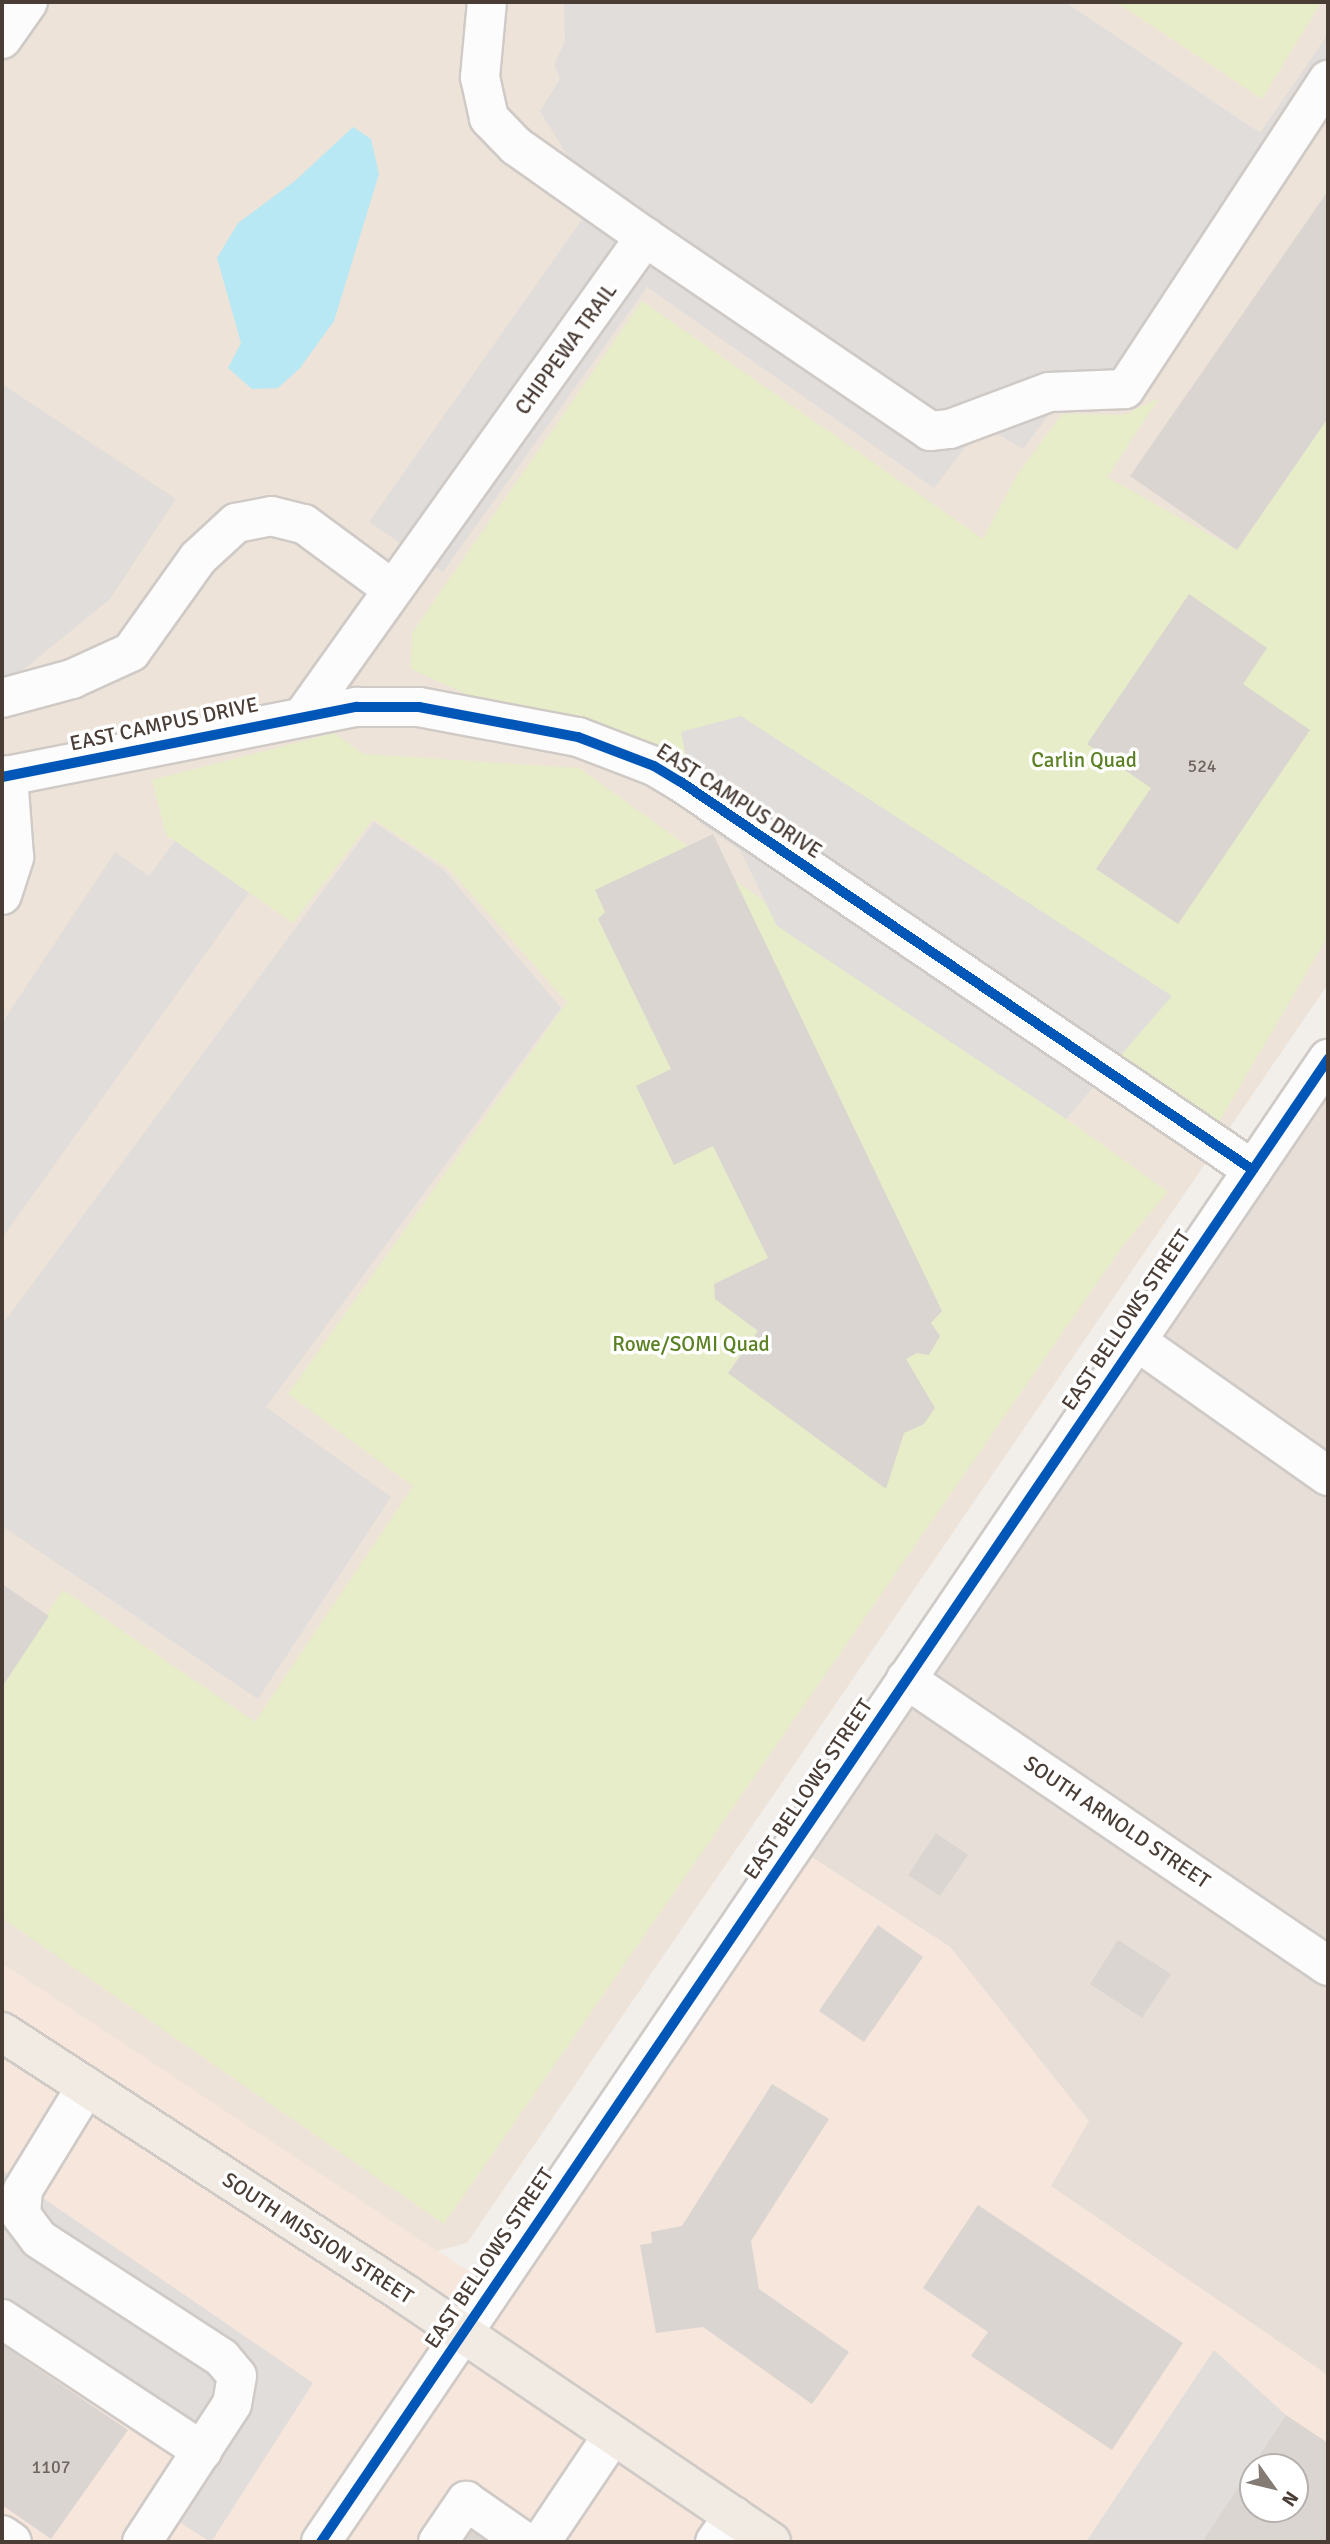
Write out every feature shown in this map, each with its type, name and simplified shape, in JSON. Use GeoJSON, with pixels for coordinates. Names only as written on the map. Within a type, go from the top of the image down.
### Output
{"type":"FeatureCollection","features":[{"type":"Feature","properties":{"kind":"main road","name":"SOUTH MISSION STREET"},"geometry":{"type":"LineString","coordinates":[[2,2032],[463,2332],[613,2435],[724,2529],[771,2542]]}},
{"type":"Feature","properties":{"kind":"street"},"geometry":{"type":"LineString","coordinates":[[2,38],[28,2]]}},
{"type":"Feature","properties":{"kind":"street"},"geometry":{"type":"LineString","coordinates":[[487,2],[480,77],[489,118],[516,146],[930,431],[950,429],[1049,392],[1125,389],[1328,80]]}},
{"type":"Feature","properties":{"kind":"street","name":"CHIPPEWA TRAIL"},"geometry":{"type":"LineString","coordinates":[[303,716],[645,237]]}},
{"type":"Feature","properties":{"kind":"street"},"geometry":{"type":"LineString","coordinates":[[2,698],[72,679],[131,652],[198,558],[236,523],[271,516],[304,524],[392,589]]}},
{"type":"Feature","properties":{"kind":"street","name":"EAST CAMPUS DRIVE"},"geometry":{"type":"LineString","coordinates":[[5,776],[348,708],[419,707],[578,737],[654,766],[1252,1170]]}},
{"type":"Feature","properties":{"kind":"street"},"geometry":{"type":"LineString","coordinates":[[2,895],[13,857],[5,776]]}},
{"type":"Feature","properties":{"kind":"street","name":"EAST BELLOWS STREET"},"geometry":{"type":"LineString","coordinates":[[330,2539],[463,2332],[1328,1059]]}},
{"type":"Feature","properties":{"kind":"street"},"geometry":{"type":"LineString","coordinates":[[1135,1340],[1328,1476]]}},
{"type":"Feature","properties":{"kind":"street","name":"SOUTH ARNOLD STREET"},"geometry":{"type":"LineString","coordinates":[[906,1679],[1328,1966]]}},
{"type":"Feature","properties":{"kind":"street"},"geometry":{"type":"LineString","coordinates":[[86,2087],[23,2190],[11,2220],[222,2358],[237,2376],[232,2404],[142,2542]]}},
{"type":"Feature","properties":{"kind":"street"},"geometry":{"type":"LineString","coordinates":[[2,2319],[202,2451]]}},
{"type":"Feature","properties":{"kind":"street"},"geometry":{"type":"LineString","coordinates":[[541,2542],[613,2435]]}},
{"type":"Feature","properties":{"kind":"street"},"geometry":{"type":"LineString","coordinates":[[438,2542],[466,2501],[525,2542]]}},
{"type":"Feature","properties":{"kind":"street"},"geometry":{"type":"LineString","coordinates":[[2,2535],[12,2542]]}},
{"type":"Feature","properties":{"kind":"shaded area"},"geometry":{"type":"Polygon","coordinates":[[[2,2],[1328,2],[1328,984],[467,2243],[437,2251],[2,1963],[2,2]]]}},
{"type":"Feature","properties":{"kind":"shaded area"},"geometry":{"type":"Polygon","coordinates":[[[564,2],[1065,2],[1260,133],[1328,34],[1328,110],[1133,404],[1058,403],[1023,449],[982,425],[934,488],[647,287],[443,572],[369,522],[595,201],[540,111],[560,79],[554,65],[565,41],[564,2]]]}},
{"type":"Feature","properties":{"kind":"shaded area"},"geometry":{"type":"Polygon","coordinates":[[[2,384],[176,499],[110,599],[23,670],[2,678],[2,384]]]}},
{"type":"Feature","properties":{"kind":"shaded area"},"geometry":{"type":"Polygon","coordinates":[[[741,716],[1172,996],[1066,1119],[777,926],[740,850],[700,823],[681,732],[741,716]]]}},
{"type":"Feature","properties":{"kind":"shaded area"},"geometry":{"type":"Polygon","coordinates":[[[374,822],[444,870],[561,1008],[266,1407],[391,1497],[258,1699],[2,1526],[2,1325],[374,822]]]}},
{"type":"Feature","properties":{"kind":"shaded area"},"geometry":{"type":"Polygon","coordinates":[[[175,841],[249,893],[2,1238],[2,1023],[115,852],[149,876],[175,841]]]}},
{"type":"Feature","properties":{"kind":"shaded area"},"geometry":{"type":"Polygon","coordinates":[[[1328,1059],[1328,2379],[1050,2186],[1088,2121],[950,1947],[793,1845],[1328,1059]]]}},
{"type":"Feature","properties":{"kind":"shaded area"},"geometry":{"type":"Polygon","coordinates":[[[793,1845],[950,1947],[1089,2121],[1051,2186],[1328,2375],[1328,2542],[2,2542],[2,1962],[483,2281],[793,1845]]]}},
{"type":"Feature","properties":{"kind":"shaded area"},"geometry":{"type":"Polygon","coordinates":[[[2,2170],[313,2383],[211,2542],[145,2501],[190,2432],[2,2306],[2,2170]]]}},
{"type":"Feature","properties":{"kind":"shaded area"},"geometry":{"type":"Polygon","coordinates":[[[1214,2350],[1286,2415],[1261,2453],[1239,2453],[1239,2486],[1202,2542],[1086,2542],[1214,2350]]]}},
{"type":"Feature","properties":{"kind":"green space"},"geometry":{"type":"Polygon","coordinates":[[[1116,2],[1317,2],[1320,4],[1262,99],[1116,2]]]}},
{"type":"Feature","properties":{"kind":"green space","name":"Carlin Quad"},"geometry":{"type":"Polygon","coordinates":[[[642,301],[983,539],[1017,475],[1062,414],[1124,415],[1159,398],[1107,477],[1237,550],[1328,418],[1328,936],[1209,1139],[726,812],[411,669],[412,633],[642,301]]]}},
{"type":"Feature","properties":{"kind":"green space","name":"Rowe/SOMI Quad"},"geometry":{"type":"Polygon","coordinates":[[[334,733],[363,754],[579,768],[1168,1192],[1124,1244],[444,2224],[2,1918],[2,1683],[63,1590],[255,1722],[413,1486],[288,1394],[567,1002],[449,869],[373,819],[293,923],[166,835],[152,780],[334,733]]]}},
{"type":"Feature","properties":{"kind":"water"},"geometry":{"type":"Polygon","coordinates":[[[353,127],[371,139],[379,174],[334,321],[300,368],[278,388],[252,389],[228,368],[241,343],[217,258],[238,223],[296,180],[353,127]]]}},
{"type":"Feature","properties":{"kind":"building"},"geometry":{"type":"Polygon","coordinates":[[[1328,191],[1328,418],[1237,550],[1130,476],[1328,191]]]}},
{"type":"Feature","properties":{"kind":"building"},"geometry":{"type":"Polygon","coordinates":[[[1189,594],[1267,648],[1243,684],[1310,730],[1178,924],[1096,869],[1151,788],[1087,744],[1189,594]]]}},
{"type":"Feature","properties":{"kind":"building"},"geometry":{"type":"Polygon","coordinates":[[[713,834],[942,1311],[931,1323],[940,1336],[929,1355],[917,1353],[906,1359],[935,1408],[924,1424],[904,1433],[886,1489],[728,1373],[758,1331],[715,1299],[714,1284],[768,1258],[713,1146],[674,1165],[636,1086],[671,1069],[598,919],[605,912],[595,890],[713,834]]]}},
{"type":"Feature","properties":{"kind":"building"},"geometry":{"type":"Polygon","coordinates":[[[2,1584],[49,1616],[2,1687],[2,1584]]]}},
{"type":"Feature","properties":{"kind":"building"},"geometry":{"type":"Polygon","coordinates":[[[936,1833],[968,1855],[940,1896],[908,1875],[936,1833]]]}},
{"type":"Feature","properties":{"kind":"building"},"geometry":{"type":"Polygon","coordinates":[[[878,1925],[923,1957],[864,2042],[819,2011],[878,1925]]]}},
{"type":"Feature","properties":{"kind":"building"},"geometry":{"type":"Polygon","coordinates":[[[1118,1940],[1171,1974],[1142,2018],[1090,1984],[1118,1940]]]}},
{"type":"Feature","properties":{"kind":"building"},"geometry":{"type":"Polygon","coordinates":[[[772,2084],[829,2119],[751,2241],[759,2289],[849,2352],[812,2404],[703,2327],[656,2333],[640,2245],[652,2243],[651,2232],[682,2226],[772,2084]]]}},
{"type":"Feature","properties":{"kind":"building"},"geometry":{"type":"Polygon","coordinates":[[[978,2205],[1183,2343],[1112,2450],[971,2356],[988,2332],[923,2288],[978,2205]]]}},
{"type":"Feature","properties":{"kind":"building"},"geometry":{"type":"Polygon","coordinates":[[[4,2346],[128,2430],[51,2539],[2,2505],[4,2346]]]}},
{"type":"Feature","properties":{"kind":"building"},"geometry":{"type":"Polygon","coordinates":[[[1286,2415],[1328,2443],[1328,2542],[1202,2542],[1239,2486],[1239,2523],[1309,2523],[1309,2453],[1261,2453],[1286,2415]]]}},
{"type":"Feature","properties":{"kind":"building"},"geometry":{"type":"Polygon","coordinates":[[[459,2516],[498,2542],[442,2542],[459,2516]]]}},
{"type":"Feature","properties":{"kind":"cycle path"},"geometry":{"type":"LineString","coordinates":[[2,777],[357,707],[419,707],[578,737],[654,766],[681,782],[1253,1170]]}},
{"type":"Feature","properties":{"kind":"cycle path"},"geometry":{"type":"LineString","coordinates":[[321,2542],[1328,1059]]}}]}
